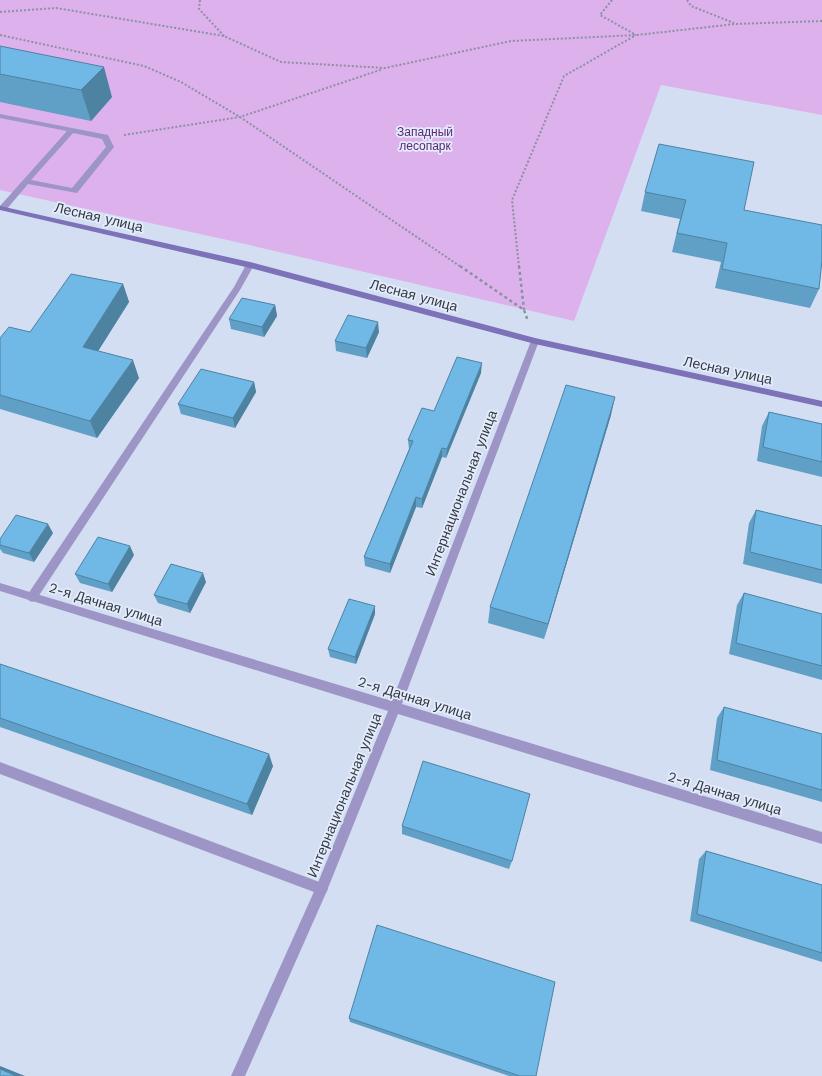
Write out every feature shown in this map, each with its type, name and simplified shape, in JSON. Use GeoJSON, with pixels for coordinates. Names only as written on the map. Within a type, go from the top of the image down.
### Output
{"type":"FeatureCollection","features":[{"type":"Feature","properties":{"kind":"street"},"geometry":{"type":"LineString","coordinates":[[0,116],[105,137],[110,147],[74,191],[28,182]]}},
{"type":"Feature","properties":{"kind":"street"},"geometry":{"type":"LineString","coordinates":[[1,208],[28,182],[72,130]]}},
{"type":"Feature","properties":{"kind":"street","name":"Лесная улица"},"geometry":{"type":"LineString","coordinates":[[1,208],[250,265],[535,341],[822,404]]}},
{"type":"Feature","properties":{"kind":"street"},"geometry":{"type":"LineString","coordinates":[[32,597],[232,295],[250,265]]}},
{"type":"Feature","properties":{"kind":"street","name":"Интернациональная улица"},"geometry":{"type":"LineString","coordinates":[[238,1076],[322,889],[395,708],[535,341]]}},
{"type":"Feature","properties":{"kind":"street","name":"2-я Дачная улица"},"geometry":{"type":"LineString","coordinates":[[0,587],[822,838]]}},
{"type":"Feature","properties":{"kind":"street"},"geometry":{"type":"LineString","coordinates":[[0,768],[322,889]]}},
{"type":"Feature","properties":{"kind":"path"},"geometry":{"type":"LineString","coordinates":[[200,0],[200,9],[224,36]]}},
{"type":"Feature","properties":{"kind":"path"},"geometry":{"type":"LineString","coordinates":[[612,0],[600,15],[637,35]]}},
{"type":"Feature","properties":{"kind":"path"},"geometry":{"type":"LineString","coordinates":[[687,0],[691,6],[735,24]]}},
{"type":"Feature","properties":{"kind":"path"},"geometry":{"type":"LineString","coordinates":[[0,12],[56,8],[224,36],[281,62],[385,68]]}},
{"type":"Feature","properties":{"kind":"path"},"geometry":{"type":"LineString","coordinates":[[105,137],[240,117],[385,68],[512,41],[637,35],[735,24],[822,21]]}},
{"type":"Feature","properties":{"kind":"path"},"geometry":{"type":"LineString","coordinates":[[0,35],[144,66],[181,82],[240,117],[524,310]]}},
{"type":"Feature","properties":{"kind":"path"},"geometry":{"type":"LineString","coordinates":[[535,341],[524,310],[512,200],[564,76],[637,35]]}},
{"type":"Feature","properties":{"kind":"green space","name":"Западный лесопарк"},"geometry":{"type":"Polygon","coordinates":[[[0,0],[822,0],[822,115],[661,85],[574,321],[232,241],[0,190],[0,0]]]}},
{"type":"Feature","properties":{"kind":"building"},"geometry":{"type":"Polygon","coordinates":[[[0,46],[104,67],[81,90],[0,74],[0,46]]]}},
{"type":"Feature","properties":{"kind":"building"},"geometry":{"type":"Polygon","coordinates":[[[659,144],[754,162],[744,210],[822,225],[822,260],[819,289],[722,269],[727,243],[677,233],[686,200],[645,192],[659,144]]]}},
{"type":"Feature","properties":{"kind":"building"},"geometry":{"type":"Polygon","coordinates":[[[71,274],[123,284],[83,347],[133,360],[90,421],[0,395],[0,338],[9,327],[30,332],[71,274]]]}},
{"type":"Feature","properties":{"kind":"building"},"geometry":{"type":"Polygon","coordinates":[[[242,298],[275,305],[262,327],[229,319],[242,298]]]}},
{"type":"Feature","properties":{"kind":"building"},"geometry":{"type":"Polygon","coordinates":[[[348,315],[378,322],[366,348],[335,341],[348,315]]]}},
{"type":"Feature","properties":{"kind":"building"},"geometry":{"type":"Polygon","coordinates":[[[457,357],[482,363],[447,449],[442,448],[422,499],[416,497],[390,564],[364,557],[413,441],[408,440],[422,408],[434,411],[457,357]]]}},
{"type":"Feature","properties":{"kind":"building"},"geometry":{"type":"Polygon","coordinates":[[[201,369],[254,382],[233,418],[178,404],[201,369]]]}},
{"type":"Feature","properties":{"kind":"building"},"geometry":{"type":"Polygon","coordinates":[[[566,385],[615,397],[548,624],[490,607],[566,385]]]}},
{"type":"Feature","properties":{"kind":"building"},"geometry":{"type":"Polygon","coordinates":[[[769,412],[822,424],[822,462],[763,447],[769,412]]]}},
{"type":"Feature","properties":{"kind":"building"},"geometry":{"type":"Polygon","coordinates":[[[756,510],[822,526],[822,570],[750,552],[756,510]]]}},
{"type":"Feature","properties":{"kind":"building"},"geometry":{"type":"Polygon","coordinates":[[[16,515],[48,524],[29,553],[0,545],[0,539],[16,515]]]}},
{"type":"Feature","properties":{"kind":"building"},"geometry":{"type":"Polygon","coordinates":[[[98,537],[130,546],[108,584],[75,574],[98,537]]]}},
{"type":"Feature","properties":{"kind":"building"},"geometry":{"type":"Polygon","coordinates":[[[171,564],[203,573],[187,604],[154,595],[171,564]]]}},
{"type":"Feature","properties":{"kind":"building"},"geometry":{"type":"Polygon","coordinates":[[[744,593],[822,614],[822,666],[736,643],[744,593]]]}},
{"type":"Feature","properties":{"kind":"building"},"geometry":{"type":"Polygon","coordinates":[[[349,599],[375,606],[355,657],[328,649],[349,599]]]}},
{"type":"Feature","properties":{"kind":"building"},"geometry":{"type":"Polygon","coordinates":[[[0,664],[269,754],[247,804],[0,718],[0,664]]]}},
{"type":"Feature","properties":{"kind":"building"},"geometry":{"type":"Polygon","coordinates":[[[724,707],[822,734],[822,790],[717,760],[724,707]]]}},
{"type":"Feature","properties":{"kind":"building"},"geometry":{"type":"Polygon","coordinates":[[[423,761],[530,794],[512,861],[402,826],[423,761]]]}},
{"type":"Feature","properties":{"kind":"building"},"geometry":{"type":"Polygon","coordinates":[[[706,851],[822,885],[822,953],[697,914],[706,851]]]}},
{"type":"Feature","properties":{"kind":"building"},"geometry":{"type":"Polygon","coordinates":[[[377,925],[555,982],[536,1076],[520,1076],[349,1018],[377,925]]]}},
{"type":"Feature","properties":{"kind":"building"},"geometry":{"type":"Polygon","coordinates":[[[0,1069],[16,1076],[0,1076],[0,1069]]]}}]}
